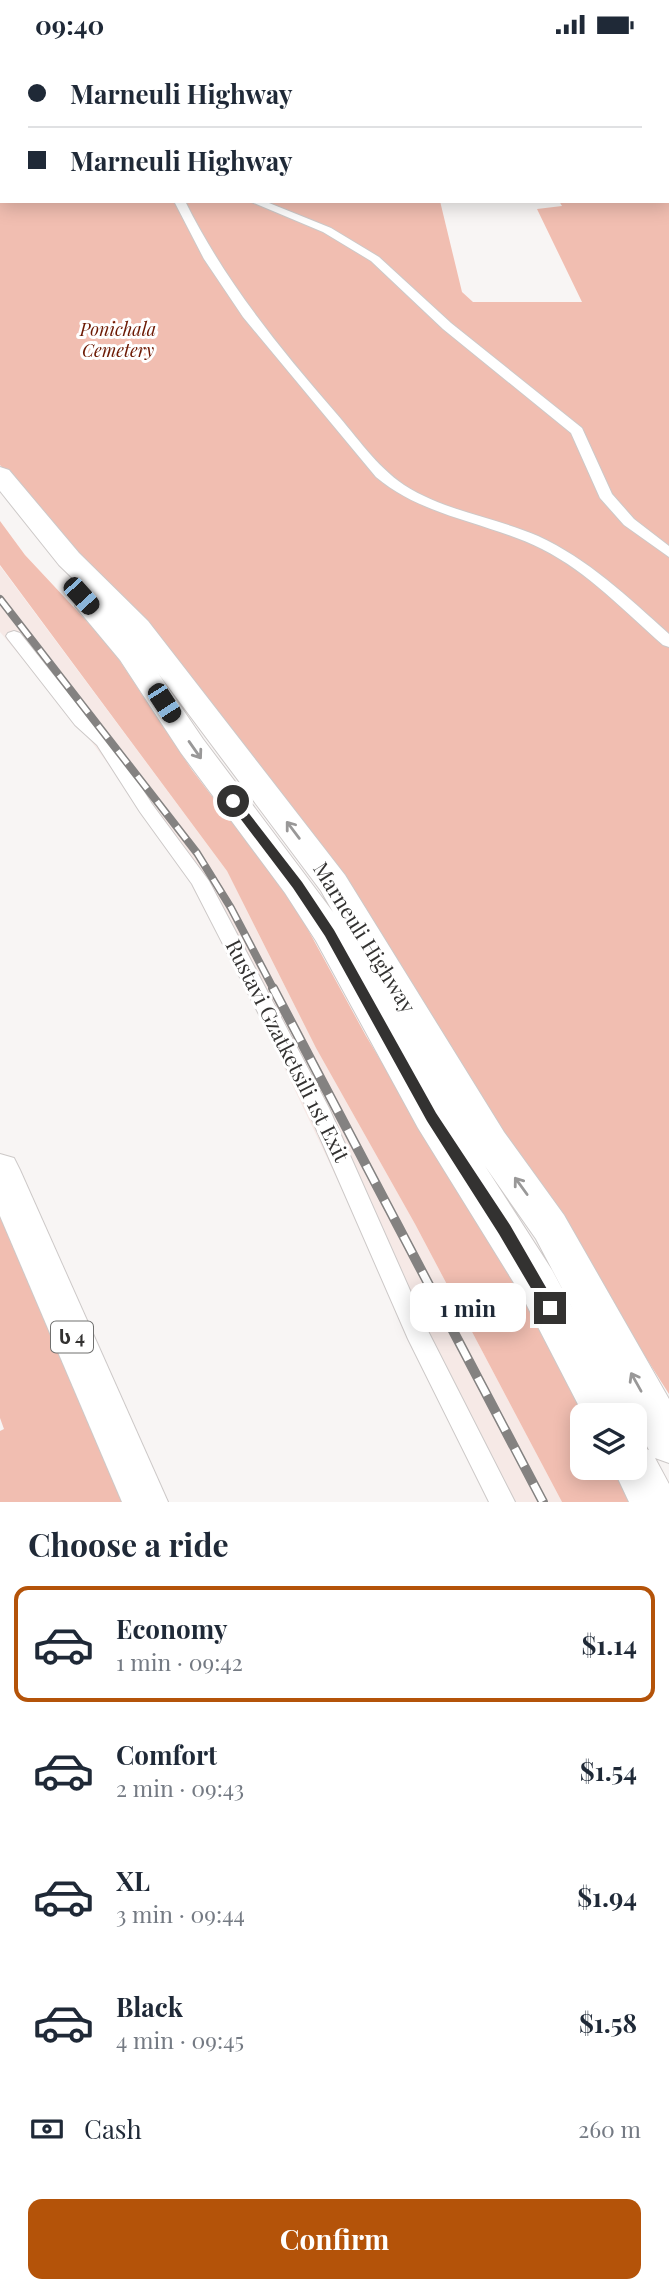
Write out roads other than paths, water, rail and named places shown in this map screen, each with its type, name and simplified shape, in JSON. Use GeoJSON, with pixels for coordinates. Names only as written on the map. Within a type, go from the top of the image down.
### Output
{"type":"FeatureCollection","features":[{"type":"Feature","properties":{"kind":"highway","name":"Marneuli Highway"},"geometry":{"type":"LineString","coordinates":[[0,475],[69,559],[138,627],[333,883],[490,1143],[550,1227],[669,1442]]}},
{"type":"Feature","properties":{"kind":"highway","name":"Marneuli Highway"},"geometry":{"type":"LineString","coordinates":[[0,505],[55,573],[81,596],[131,655],[192,746],[297,885],[336,945],[432,1117],[537,1283],[601,1403]]}},
{"type":"Feature","properties":{"kind":"highway","name":"ს 4"},"geometry":{"type":"LineString","coordinates":[[0,1170],[145,1502]]}},
{"type":"Feature","properties":{"kind":"highway"},"geometry":{"type":"LineString","coordinates":[[642,1480],[654,1502]]}},
{"type":"Feature","properties":{"kind":"street"},"geometry":{"type":"LineString","coordinates":[[180,203],[196,239],[268,342],[373,464],[401,489],[443,508],[531,538],[584,568],[669,642]]}},
{"type":"Feature","properties":{"kind":"street"},"geometry":{"type":"LineString","coordinates":[[259,203],[327,230],[374,259],[447,326],[550,407],[577,431],[605,495],[629,522],[669,553]]}},
{"type":"Feature","properties":{"kind":"street","name":"Rustavi Gzatketsili 1st Exit"},"geometry":{"type":"LineString","coordinates":[[14,636],[81,721],[103,741],[146,808],[200,881],[318,1108],[420,1339],[502,1502]]}},
{"type":"Feature","properties":{"kind":"railway"},"geometry":{"type":"LineString","coordinates":[[0,599],[197,853],[231,908],[274,990]]}},
{"type":"Feature","properties":{"kind":"railway"},"geometry":{"type":"LineString","coordinates":[[273,988],[543,1502]]}},
{"type":"Feature","properties":{"kind":"park label","name":"Ponichala Cemetery"},"geometry":{"type":"Point","coordinates":[118,340]}}]}
